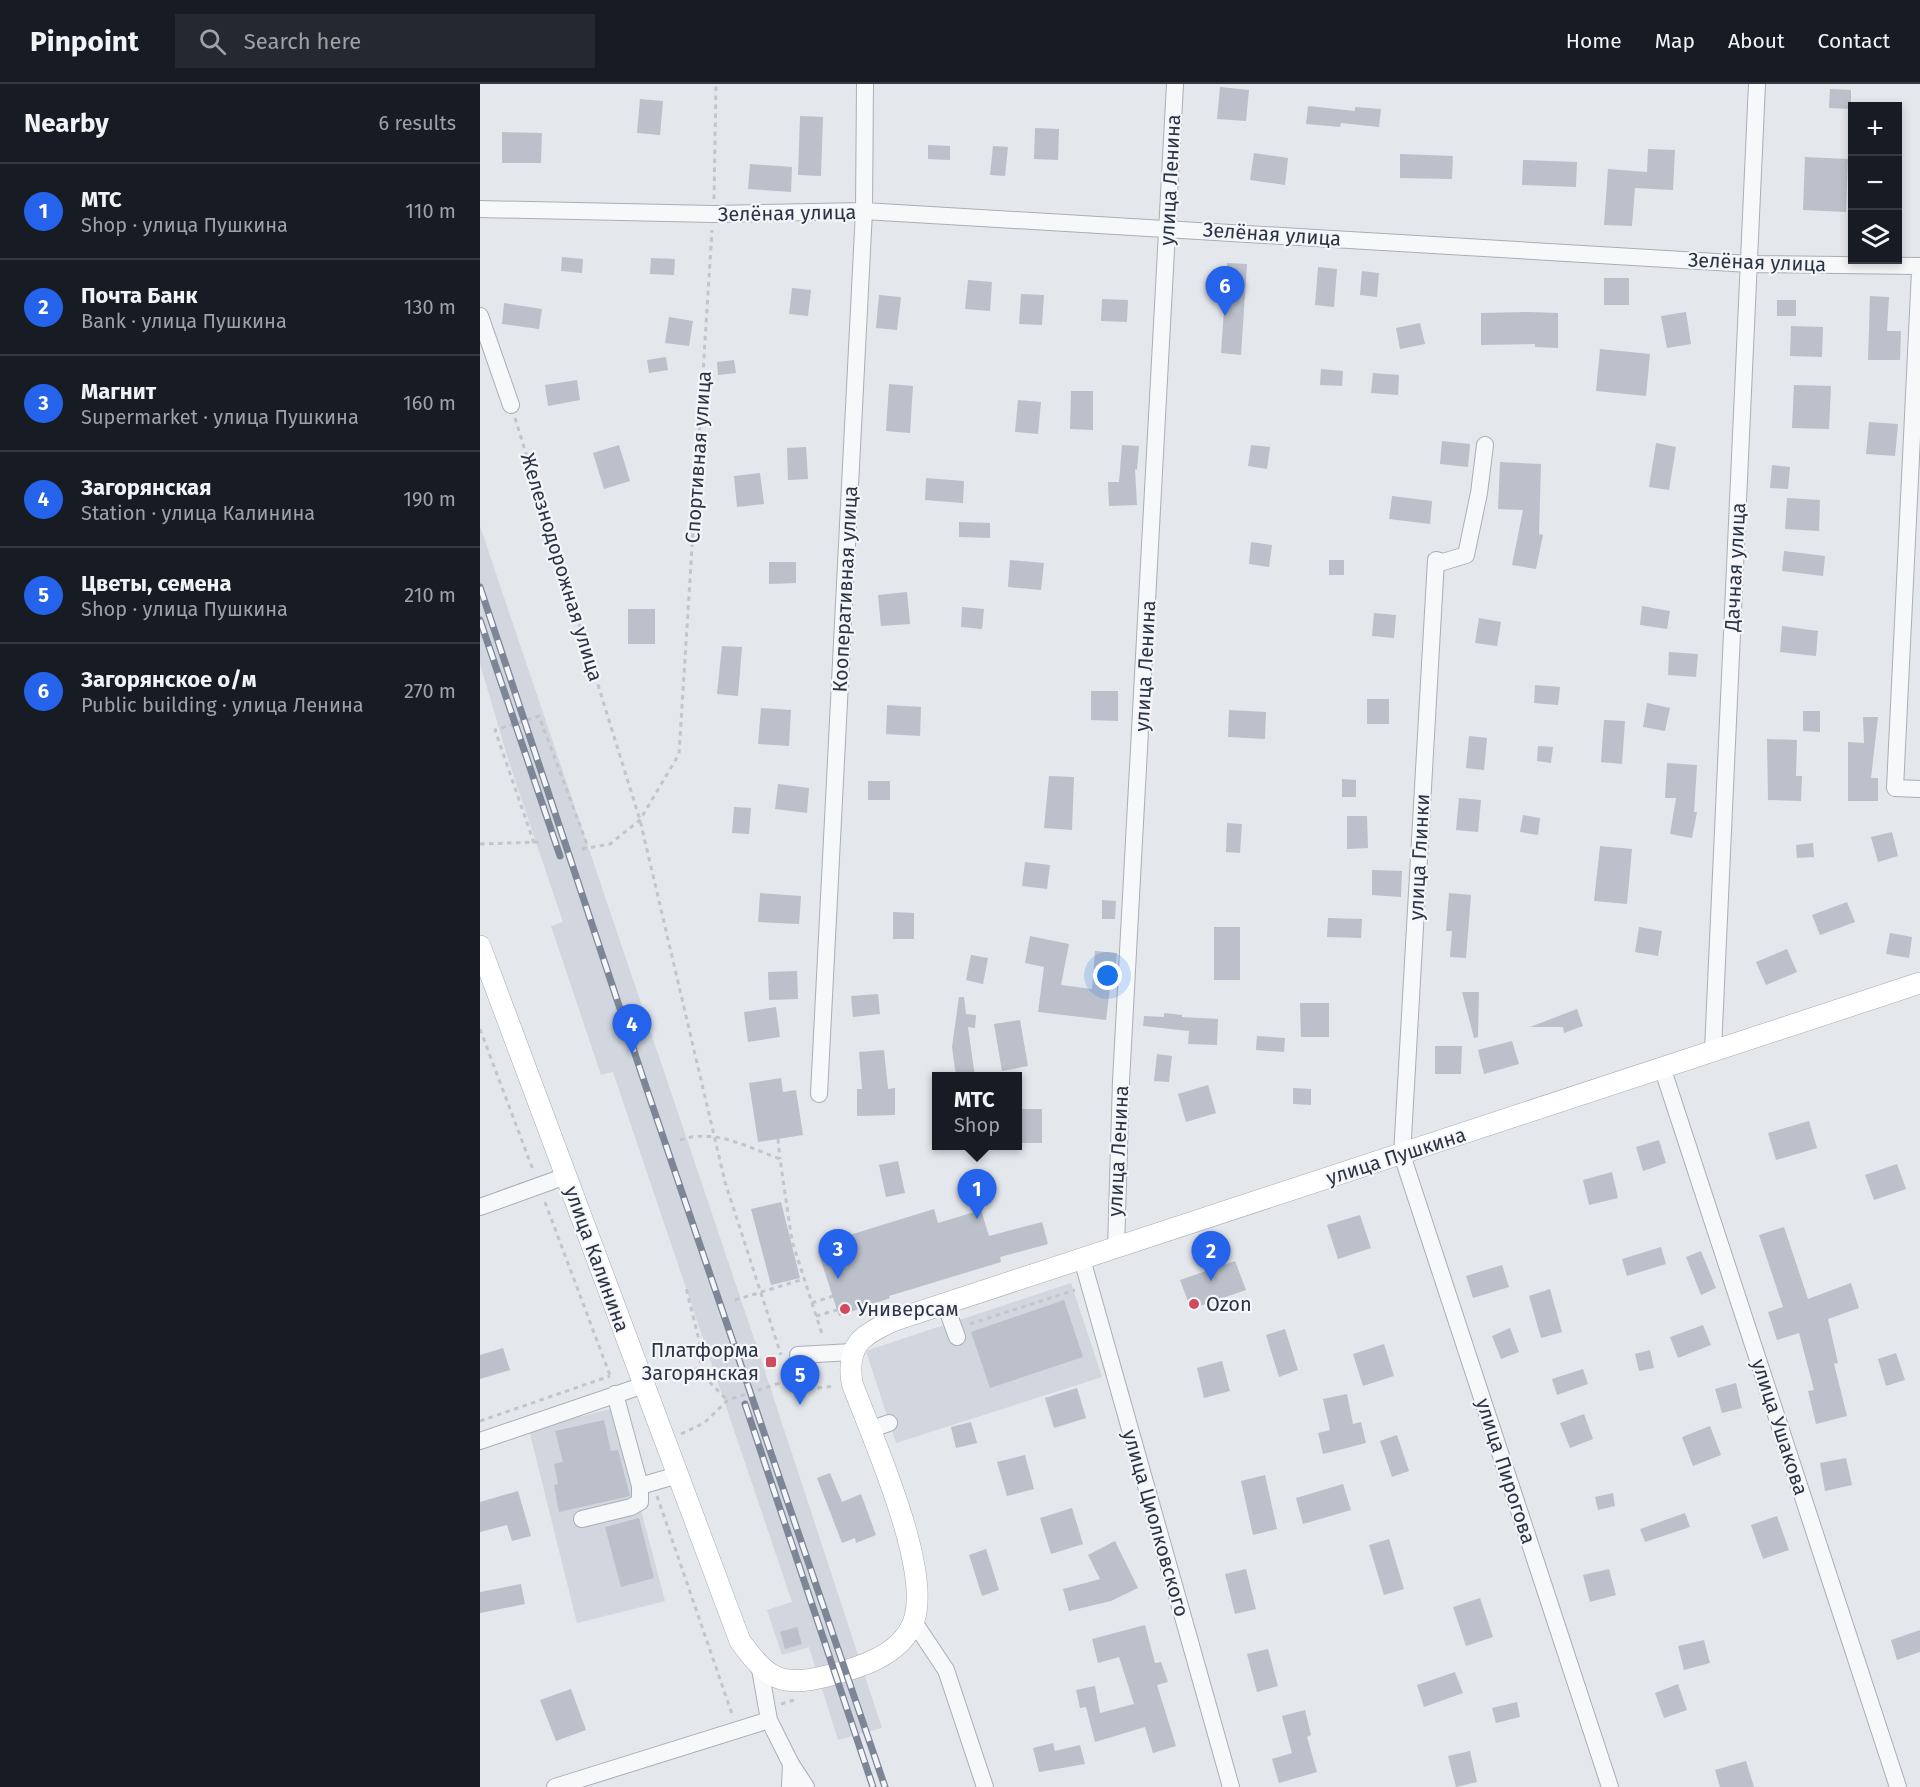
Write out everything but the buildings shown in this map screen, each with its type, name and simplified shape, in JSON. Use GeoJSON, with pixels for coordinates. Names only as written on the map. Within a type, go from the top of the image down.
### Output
{"type":"FeatureCollection","features":[{"type":"Feature","properties":{"kind":"main road","name":"улица Калинина"},"geometry":{"type":"LineString","coordinates":[[480,946],[740,1641],[760,1669]]}},
{"type":"Feature","properties":{"kind":"main road","name":"улица Пушкина"},"geometry":{"type":"LineString","coordinates":[[852,1352],[872,1331],[945,1304],[1920,983]]}},
{"type":"Feature","properties":{"kind":"main road"},"geometry":{"type":"LineString","coordinates":[[760,1669],[784,1680],[808,1681],[835,1674],[880,1658],[901,1642],[914,1622],[917,1589],[912,1556],[852,1383],[849,1368],[852,1352]]}},
{"type":"Feature","properties":{"kind":"street","name":"Кооперативная улица"},"geometry":{"type":"LineString","coordinates":[[819,1094],[864,212],[865,84]]}},
{"type":"Feature","properties":{"kind":"street","name":"улица Ленина"},"geometry":{"type":"LineString","coordinates":[[1116,1248],[1121,1093],[1175,84]]}},
{"type":"Feature","properties":{"kind":"street","name":"Дачная улица"},"geometry":{"type":"LineString","coordinates":[[1713,1050],[1757,84]]}},
{"type":"Feature","properties":{"kind":"street","name":"Зелёная улица"},"geometry":{"type":"LineString","coordinates":[[480,209],[713,214],[864,212],[1168,228],[1750,264],[1920,266]]}},
{"type":"Feature","properties":{"kind":"street"},"geometry":{"type":"LineString","coordinates":[[1920,271],[1895,788],[1920,789]]}},
{"type":"Feature","properties":{"kind":"street"},"geometry":{"type":"LineString","coordinates":[[480,316],[511,405]]}},
{"type":"Feature","properties":{"kind":"street","name":"улица Глинки"},"geometry":{"type":"LineString","coordinates":[[1402,1155],[1436,560],[1443,562],[1466,555],[1479,493],[1485,445]]}},
{"type":"Feature","properties":{"kind":"street","name":"улица Ушакова"},"geometry":{"type":"LineString","coordinates":[[1662,1067],[1899,1787]]}},
{"type":"Feature","properties":{"kind":"street","name":"улица Пирогова"},"geometry":{"type":"LineString","coordinates":[[1402,1155],[1610,1787]]}},
{"type":"Feature","properties":{"kind":"street"},"geometry":{"type":"LineString","coordinates":[[480,1207],[566,1176]]}},
{"type":"Feature","properties":{"kind":"street","name":"улица Циолковского"},"geometry":{"type":"LineString","coordinates":[[1082,1259],[1231,1787]]}},
{"type":"Feature","properties":{"kind":"street"},"geometry":{"type":"LineString","coordinates":[[945,1304],[955,1333]]}},
{"type":"Feature","properties":{"kind":"street"},"geometry":{"type":"LineString","coordinates":[[798,1355],[852,1352]]}},
{"type":"Feature","properties":{"kind":"street"},"geometry":{"type":"LineString","coordinates":[[480,1441],[644,1385]]}},
{"type":"Feature","properties":{"kind":"street"},"geometry":{"type":"LineString","coordinates":[[582,1519],[631,1508],[640,1502],[646,1484],[616,1394]]}},
{"type":"Feature","properties":{"kind":"street"},"geometry":{"type":"LineString","coordinates":[[869,1430],[889,1423]]}},
{"type":"Feature","properties":{"kind":"street"},"geometry":{"type":"LineString","coordinates":[[646,1484],[678,1475]]}},
{"type":"Feature","properties":{"kind":"street"},"geometry":{"type":"LineString","coordinates":[[914,1622],[946,1670],[985,1787]]}},
{"type":"Feature","properties":{"kind":"street"},"geometry":{"type":"LineString","coordinates":[[760,1669],[770,1720],[791,1764],[806,1787]]}},
{"type":"Feature","properties":{"kind":"street"},"geometry":{"type":"LineString","coordinates":[[555,1787],[770,1720]]}},
{"type":"Feature","properties":{"kind":"street"},"geometry":{"type":"LineString","coordinates":[[789,1787],[791,1764]]}},
{"type":"Feature","properties":{"kind":"path","name":"Спортивная улица"},"geometry":{"type":"LineString","coordinates":[[640,820],[679,754],[713,214],[716,84]]}},
{"type":"Feature","properties":{"kind":"path","name":"Железнодорожная улица"},"geometry":{"type":"LineString","coordinates":[[511,405],[640,820],[725,1182],[792,1391],[852,1383]]}},
{"type":"Feature","properties":{"kind":"path"},"geometry":{"type":"LineString","coordinates":[[534,843],[495,730],[539,716],[588,847]]}},
{"type":"Feature","properties":{"kind":"path"},"geometry":{"type":"LineString","coordinates":[[582,849],[610,844],[640,820]]}},
{"type":"Feature","properties":{"kind":"path"},"geometry":{"type":"LineString","coordinates":[[480,844],[539,842]]}},
{"type":"Feature","properties":{"kind":"path"},"geometry":{"type":"LineString","coordinates":[[480,1029],[616,1394]]}},
{"type":"Feature","properties":{"kind":"path"},"geometry":{"type":"LineString","coordinates":[[680,1140],[695,1135],[714,1135],[780,1158]]}},
{"type":"Feature","properties":{"kind":"path"},"geometry":{"type":"LineString","coordinates":[[778,1139],[792,1241],[823,1338]]}},
{"type":"Feature","properties":{"kind":"path"},"geometry":{"type":"LineString","coordinates":[[1196,1235],[1207,1271]]}},
{"type":"Feature","properties":{"kind":"path"},"geometry":{"type":"LineString","coordinates":[[735,1300],[804,1279]]}},
{"type":"Feature","properties":{"kind":"path"},"geometry":{"type":"LineString","coordinates":[[955,1333],[1089,1286]]}},
{"type":"Feature","properties":{"kind":"path"},"geometry":{"type":"LineString","coordinates":[[644,1385],[697,1369],[703,1356],[686,1288],[689,1287]]}},
{"type":"Feature","properties":{"kind":"path"},"geometry":{"type":"LineString","coordinates":[[812,1303],[833,1296]]}},
{"type":"Feature","properties":{"kind":"path"},"geometry":{"type":"LineString","coordinates":[[816,1316],[837,1310]]}},
{"type":"Feature","properties":{"kind":"path"},"geometry":{"type":"LineString","coordinates":[[697,1369],[728,1400]]}},
{"type":"Feature","properties":{"kind":"path"},"geometry":{"type":"LineString","coordinates":[[480,1421],[610,1376]]}},
{"type":"Feature","properties":{"kind":"path"},"geometry":{"type":"LineString","coordinates":[[665,1442],[704,1423],[728,1400],[770,1388]]}},
{"type":"Feature","properties":{"kind":"path"},"geometry":{"type":"LineString","coordinates":[[646,1484],[738,1730]]}},
{"type":"Feature","properties":{"kind":"shaded area"},"geometry":{"type":"Polygon","coordinates":[[[480,526],[758,1350],[882,1728],[838,1740],[809,1647],[782,1655],[767,1610],[792,1602],[613,1072],[601,1075],[551,926],[563,922],[509,762],[480,664],[480,526]]]}},
{"type":"Feature","properties":{"kind":"shaded area"},"geometry":{"type":"Polygon","coordinates":[[[1071,1283],[1102,1377],[896,1443],[866,1351],[1071,1283]]]}},
{"type":"Feature","properties":{"kind":"shaded area"},"geometry":{"type":"Polygon","coordinates":[[[614,1408],[665,1601],[577,1623],[529,1430],[614,1408]]]}},
{"type":"Feature","properties":{"kind":"railway"},"geometry":{"type":"LineString","coordinates":[[480,587],[645,1084],[885,1787]]}},
{"type":"Feature","properties":{"kind":"railway"},"geometry":{"type":"LineString","coordinates":[[480,620],[560,856]]}},
{"type":"Feature","properties":{"kind":"railway"},"geometry":{"type":"LineString","coordinates":[[745,1404],[873,1787]]}},
{"type":"Feature","properties":{"kind":"place","name":"Загорянское о/м"},"geometry":{"type":"Point","coordinates":[1225,316]}},
{"type":"Feature","properties":{"kind":"place","name":"Загорянская"},"geometry":{"type":"Point","coordinates":[632,1054]}},
{"type":"Feature","properties":{"kind":"place","name":"МТС"},"geometry":{"type":"Point","coordinates":[977,1219]}},
{"type":"Feature","properties":{"kind":"place","name":"Магнит"},"geometry":{"type":"Point","coordinates":[838,1279]}},
{"type":"Feature","properties":{"kind":"place","name":"Почта Банк"},"geometry":{"type":"Point","coordinates":[1211,1281]}},
{"type":"Feature","properties":{"kind":"place","name":"Ozon"},"geometry":{"type":"Point","coordinates":[1194,1304]}},
{"type":"Feature","properties":{"kind":"place","name":"Универсам"},"geometry":{"type":"Point","coordinates":[845,1309]}},
{"type":"Feature","properties":{"kind":"place","name":"Платформа Загорянская"},"geometry":{"type":"Point","coordinates":[771,1362]}},
{"type":"Feature","properties":{"kind":"place","name":"Цветы, семена"},"geometry":{"type":"Point","coordinates":[800,1405]}}]}
